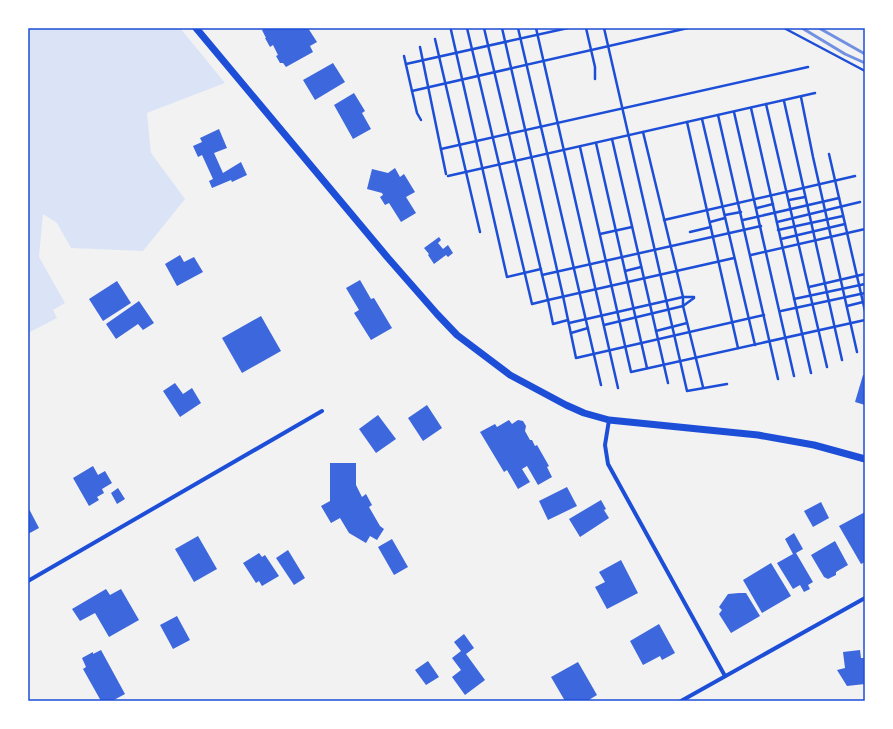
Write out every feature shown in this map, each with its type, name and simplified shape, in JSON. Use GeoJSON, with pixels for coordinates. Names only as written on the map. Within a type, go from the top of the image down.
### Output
{"type":"FeatureCollection","features":[{"type":"Feature","properties":{"kind":"street"},"geometry":{"type":"LineString","coordinates":[[196,28],[388,258],[437,314],[458,335],[510,375],[578,410],[609,420],[758,435],[814,445],[865,459]]}},
{"type":"Feature","properties":{"kind":"street"},"geometry":{"type":"LineString","coordinates":[[28,581],[322,411]]}},
{"type":"Feature","properties":{"kind":"street"},"geometry":{"type":"LineString","coordinates":[[609,420],[605,445],[608,464],[725,676]]}},
{"type":"Feature","properties":{"kind":"street"},"geometry":{"type":"LineString","coordinates":[[681,701],[865,598]]}},
{"type":"Feature","properties":{"kind":"path"},"geometry":{"type":"LineString","coordinates":[[467,28],[532,304],[734,258]]}},
{"type":"Feature","properties":{"kind":"path"},"geometry":{"type":"LineString","coordinates":[[484,28],[553,324],[601,316],[683,297],[694,297],[683,306],[604,325]]}},
{"type":"Feature","properties":{"kind":"path"},"geometry":{"type":"LineString","coordinates":[[502,28],[558,272],[576,358],[764,315]]}},
{"type":"Feature","properties":{"kind":"path"},"geometry":{"type":"LineString","coordinates":[[518,28],[601,385]]}},
{"type":"Feature","properties":{"kind":"path"},"geometry":{"type":"LineString","coordinates":[[536,28],[618,388]]}},
{"type":"Feature","properties":{"kind":"path"},"geometry":{"type":"LineString","coordinates":[[406,64],[568,28]]}},
{"type":"Feature","properties":{"kind":"path"},"geometry":{"type":"LineString","coordinates":[[586,28],[595,67],[595,79]]}},
{"type":"Feature","properties":{"kind":"path"},"geometry":{"type":"LineString","coordinates":[[604,28],[686,391],[727,384]]}},
{"type":"Feature","properties":{"kind":"path"},"geometry":{"type":"LineString","coordinates":[[412,91],[688,28]]}},
{"type":"Feature","properties":{"kind":"path"},"geometry":{"type":"LineString","coordinates":[[784,28],[865,71]]}},
{"type":"Feature","properties":{"kind":"path"},"geometry":{"type":"LineString","coordinates":[[451,30],[507,277],[541,269]]}},
{"type":"Feature","properties":{"kind":"path"},"geometry":{"type":"LineString","coordinates":[[435,39],[480,232]]}},
{"type":"Feature","properties":{"kind":"path"},"geometry":{"type":"LineString","coordinates":[[420,47],[447,175],[482,169],[814,93]]}},
{"type":"Feature","properties":{"kind":"path"},"geometry":{"type":"LineString","coordinates":[[404,56],[417,113],[421,120]]}},
{"type":"Feature","properties":{"kind":"path"},"geometry":{"type":"LineString","coordinates":[[441,149],[808,67]]}},
{"type":"Feature","properties":{"kind":"path"},"geometry":{"type":"LineString","coordinates":[[801,97],[857,352]]}},
{"type":"Feature","properties":{"kind":"path"},"geometry":{"type":"LineString","coordinates":[[784,100],[842,360]]}},
{"type":"Feature","properties":{"kind":"path"},"geometry":{"type":"LineString","coordinates":[[766,104],[827,367]]}},
{"type":"Feature","properties":{"kind":"path"},"geometry":{"type":"LineString","coordinates":[[751,108],[811,372]]}},
{"type":"Feature","properties":{"kind":"path"},"geometry":{"type":"LineString","coordinates":[[734,112],[787,337],[794,376]]}},
{"type":"Feature","properties":{"kind":"path"},"geometry":{"type":"LineString","coordinates":[[718,115],[751,255],[778,380]]}},
{"type":"Feature","properties":{"kind":"path"},"geometry":{"type":"LineString","coordinates":[[702,119],[755,344]]}},
{"type":"Feature","properties":{"kind":"path"},"geometry":{"type":"LineString","coordinates":[[687,122],[738,348]]}},
{"type":"Feature","properties":{"kind":"path"},"geometry":{"type":"LineString","coordinates":[[643,132],[677,271],[683,297],[683,306],[703,387]]}},
{"type":"Feature","properties":{"kind":"path"},"geometry":{"type":"LineString","coordinates":[[612,139],[668,384]]}},
{"type":"Feature","properties":{"kind":"path"},"geometry":{"type":"LineString","coordinates":[[596,143],[647,368]]}},
{"type":"Feature","properties":{"kind":"path"},"geometry":{"type":"LineString","coordinates":[[580,147],[631,372],[865,320]]}},
{"type":"Feature","properties":{"kind":"path"},"geometry":{"type":"LineString","coordinates":[[830,154],[865,311]]}},
{"type":"Feature","properties":{"kind":"path"},"geometry":{"type":"LineString","coordinates":[[664,220],[855,176]]}},
{"type":"Feature","properties":{"kind":"path"},"geometry":{"type":"LineString","coordinates":[[789,200],[806,197]]}},
{"type":"Feature","properties":{"kind":"path"},"geometry":{"type":"LineString","coordinates":[[743,220],[839,198]]}},
{"type":"Feature","properties":{"kind":"path"},"geometry":{"type":"LineString","coordinates":[[777,222],[860,202]]}},
{"type":"Feature","properties":{"kind":"path"},"geometry":{"type":"LineString","coordinates":[[757,208],[773,204]]}},
{"type":"Feature","properties":{"kind":"path"},"geometry":{"type":"LineString","coordinates":[[710,222],[741,212]]}},
{"type":"Feature","properties":{"kind":"path"},"geometry":{"type":"LineString","coordinates":[[778,230],[843,216]]}},
{"type":"Feature","properties":{"kind":"path"},"geometry":{"type":"LineString","coordinates":[[780,239],[845,224]]}},
{"type":"Feature","properties":{"kind":"path"},"geometry":{"type":"LineString","coordinates":[[542,275],[761,226]]}},
{"type":"Feature","properties":{"kind":"path"},"geometry":{"type":"LineString","coordinates":[[600,234],[632,227]]}},
{"type":"Feature","properties":{"kind":"path"},"geometry":{"type":"LineString","coordinates":[[690,232],[711,227]]}},
{"type":"Feature","properties":{"kind":"path"},"geometry":{"type":"LineString","coordinates":[[751,255],[865,229]]}},
{"type":"Feature","properties":{"kind":"path"},"geometry":{"type":"LineString","coordinates":[[625,271],[642,267]]}},
{"type":"Feature","properties":{"kind":"path"},"geometry":{"type":"LineString","coordinates":[[809,287],[865,274]]}},
{"type":"Feature","properties":{"kind":"path"},"geometry":{"type":"LineString","coordinates":[[794,299],[865,284]]}},
{"type":"Feature","properties":{"kind":"path"},"geometry":{"type":"LineString","coordinates":[[781,311],[865,293]]}},
{"type":"Feature","properties":{"kind":"path"},"geometry":{"type":"LineString","coordinates":[[847,306],[863,302]]}},
{"type":"Feature","properties":{"kind":"path"},"geometry":{"type":"LineString","coordinates":[[656,331],[687,323]]}},
{"type":"Feature","properties":{"kind":"path"},"geometry":{"type":"LineString","coordinates":[[571,332],[588,328]]}},
{"type":"Feature","properties":{"kind":"shaded area"},"geometry":{"type":"Polygon","coordinates":[[[28,28],[180,28],[225,83],[147,113],[151,153],[185,199],[143,251],[71,248],[57,223],[43,214],[39,257],[65,303],[53,310],[57,318],[28,333],[28,28]]]}},
{"type":"Feature","properties":{"kind":"building"},"geometry":{"type":"Polygon","coordinates":[[[266,28],[308,28],[317,42],[310,46],[313,52],[286,67],[283,63],[280,63],[273,45],[270,47],[265,38],[262,30],[266,28]]]}},
{"type":"Feature","properties":{"kind":"building"},"geometry":{"type":"Polygon","coordinates":[[[333,63],[345,82],[315,100],[303,80],[333,63]]]}},
{"type":"Feature","properties":{"kind":"building"},"geometry":{"type":"Polygon","coordinates":[[[354,93],[365,111],[362,113],[371,129],[353,139],[334,105],[354,93]]]}},
{"type":"Feature","properties":{"kind":"building"},"geometry":{"type":"Polygon","coordinates":[[[219,129],[227,148],[214,153],[223,173],[241,162],[247,175],[232,182],[231,180],[212,188],[209,181],[213,179],[202,155],[198,157],[193,146],[202,142],[200,138],[219,129]]]}},
{"type":"Feature","properties":{"kind":"building"},"geometry":{"type":"Polygon","coordinates":[[[395,168],[400,177],[404,174],[415,192],[406,197],[416,213],[401,222],[389,203],[385,205],[380,197],[383,195],[382,193],[367,189],[372,169],[388,173],[395,168]]]}},
{"type":"Feature","properties":{"kind":"building"},"geometry":{"type":"Polygon","coordinates":[[[439,237],[441,240],[438,243],[443,249],[448,245],[453,253],[448,257],[446,255],[434,264],[424,248],[439,237]]]}},
{"type":"Feature","properties":{"kind":"building"},"geometry":{"type":"Polygon","coordinates":[[[180,255],[184,262],[194,257],[203,272],[177,286],[165,264],[180,255]]]}},
{"type":"Feature","properties":{"kind":"building"},"geometry":{"type":"Polygon","coordinates":[[[360,280],[371,299],[374,298],[392,328],[371,340],[354,313],[359,310],[346,288],[360,280]]]}},
{"type":"Feature","properties":{"kind":"building"},"geometry":{"type":"Polygon","coordinates":[[[117,281],[131,303],[103,321],[89,299],[117,281]]]}},
{"type":"Feature","properties":{"kind":"building"},"geometry":{"type":"Polygon","coordinates":[[[139,301],[154,323],[143,330],[138,324],[116,339],[106,324],[139,301]]]}},
{"type":"Feature","properties":{"kind":"building"},"geometry":{"type":"Polygon","coordinates":[[[261,316],[281,351],[242,373],[222,338],[261,316]]]}},
{"type":"Feature","properties":{"kind":"building"},"geometry":{"type":"Polygon","coordinates":[[[863,375],[865,375],[865,405],[855,402],[863,375]]]}},
{"type":"Feature","properties":{"kind":"building"},"geometry":{"type":"Polygon","coordinates":[[[175,383],[183,394],[192,388],[201,403],[180,417],[163,391],[175,383]]]}},
{"type":"Feature","properties":{"kind":"building"},"geometry":{"type":"Polygon","coordinates":[[[427,405],[442,428],[423,441],[408,418],[427,405]]]}},
{"type":"Feature","properties":{"kind":"building"},"geometry":{"type":"Polygon","coordinates":[[[378,415],[396,439],[376,453],[359,429],[378,415]]]}},
{"type":"Feature","properties":{"kind":"building"},"geometry":{"type":"Polygon","coordinates":[[[509,420],[512,424],[518,420],[523,421],[526,426],[525,431],[535,446],[537,445],[549,466],[547,467],[552,477],[538,485],[527,466],[522,469],[530,482],[518,489],[507,470],[504,472],[480,432],[495,424],[497,427],[509,420]]]}},
{"type":"Feature","properties":{"kind":"building"},"geometry":{"type":"Polygon","coordinates":[[[330,463],[356,463],[356,485],[362,497],[366,494],[372,505],[369,507],[380,526],[384,529],[377,540],[370,536],[366,543],[349,533],[340,518],[331,523],[321,506],[330,501],[330,463]]]}},
{"type":"Feature","properties":{"kind":"building"},"geometry":{"type":"Polygon","coordinates":[[[93,466],[98,475],[105,471],[112,483],[102,489],[104,493],[97,497],[99,500],[89,506],[73,478],[93,466]]]}},
{"type":"Feature","properties":{"kind":"building"},"geometry":{"type":"Polygon","coordinates":[[[567,487],[577,506],[548,520],[539,501],[567,487]]]}},
{"type":"Feature","properties":{"kind":"building"},"geometry":{"type":"Polygon","coordinates":[[[118,488],[125,499],[117,504],[111,493],[118,488]]]}},
{"type":"Feature","properties":{"kind":"building"},"geometry":{"type":"Polygon","coordinates":[[[601,500],[606,509],[604,510],[609,518],[580,537],[569,519],[601,500]]]}},
{"type":"Feature","properties":{"kind":"building"},"geometry":{"type":"Polygon","coordinates":[[[821,502],[829,518],[813,527],[804,511],[821,502]]]}},
{"type":"Feature","properties":{"kind":"building"},"geometry":{"type":"Polygon","coordinates":[[[28,507],[39,528],[28,534],[28,507]]]}},
{"type":"Feature","properties":{"kind":"building"},"geometry":{"type":"Polygon","coordinates":[[[865,512],[865,562],[861,564],[839,526],[865,512]]]}},
{"type":"Feature","properties":{"kind":"building"},"geometry":{"type":"Polygon","coordinates":[[[794,533],[803,549],[796,553],[813,582],[808,585],[810,589],[804,592],[800,585],[793,589],[777,563],[793,554],[785,539],[794,533]]]}},
{"type":"Feature","properties":{"kind":"building"},"geometry":{"type":"Polygon","coordinates":[[[198,536],[217,569],[194,582],[175,549],[198,536]]]}},
{"type":"Feature","properties":{"kind":"building"},"geometry":{"type":"Polygon","coordinates":[[[392,539],[408,567],[394,575],[378,547],[392,539]]]}},
{"type":"Feature","properties":{"kind":"building"},"geometry":{"type":"Polygon","coordinates":[[[835,541],[848,565],[836,572],[836,575],[828,579],[824,577],[811,555],[835,541]]]}},
{"type":"Feature","properties":{"kind":"building"},"geometry":{"type":"Polygon","coordinates":[[[288,550],[305,578],[294,585],[276,558],[288,550]]]}},
{"type":"Feature","properties":{"kind":"building"},"geometry":{"type":"Polygon","coordinates":[[[259,553],[262,557],[265,555],[279,576],[262,586],[259,581],[256,583],[243,563],[259,553]]]}},
{"type":"Feature","properties":{"kind":"building"},"geometry":{"type":"Polygon","coordinates":[[[621,560],[638,593],[607,609],[595,587],[605,582],[599,572],[621,560]]]}},
{"type":"Feature","properties":{"kind":"building"},"geometry":{"type":"Polygon","coordinates":[[[771,563],[791,596],[762,613],[743,580],[771,563]]]}},
{"type":"Feature","properties":{"kind":"building"},"geometry":{"type":"Polygon","coordinates":[[[106,589],[110,595],[121,589],[139,620],[109,637],[95,613],[80,621],[72,609],[106,589]]]}},
{"type":"Feature","properties":{"kind":"building"},"geometry":{"type":"Polygon","coordinates":[[[746,593],[760,616],[731,633],[719,614],[722,610],[719,607],[728,594],[746,593]]]}},
{"type":"Feature","properties":{"kind":"building"},"geometry":{"type":"Polygon","coordinates":[[[177,616],[190,640],[173,649],[160,625],[177,616]]]}},
{"type":"Feature","properties":{"kind":"building"},"geometry":{"type":"Polygon","coordinates":[[[659,624],[675,653],[662,660],[660,656],[643,665],[630,641],[659,624]]]}},
{"type":"Feature","properties":{"kind":"building"},"geometry":{"type":"Polygon","coordinates":[[[464,634],[474,648],[466,654],[485,680],[465,695],[452,677],[461,670],[452,658],[461,651],[454,642],[464,634]]]}},
{"type":"Feature","properties":{"kind":"building"},"geometry":{"type":"Polygon","coordinates":[[[101,650],[125,694],[112,701],[101,701],[83,669],[86,667],[82,658],[93,652],[93,654],[101,650]]]}},
{"type":"Feature","properties":{"kind":"building"},"geometry":{"type":"Polygon","coordinates":[[[860,650],[861,658],[865,658],[865,684],[847,686],[837,670],[845,668],[843,652],[860,650]]]}},
{"type":"Feature","properties":{"kind":"building"},"geometry":{"type":"Polygon","coordinates":[[[428,661],[439,677],[426,685],[415,670],[428,661]]]}},
{"type":"Feature","properties":{"kind":"building"},"geometry":{"type":"Polygon","coordinates":[[[578,662],[597,695],[587,701],[565,701],[551,677],[578,662]]]}},
{"type":"Feature","properties":{"kind":"railway"},"geometry":{"type":"LineString","coordinates":[[802,28],[845,54],[865,63]]}},
{"type":"Feature","properties":{"kind":"railway"},"geometry":{"type":"LineString","coordinates":[[819,28],[865,54]]}}]}
